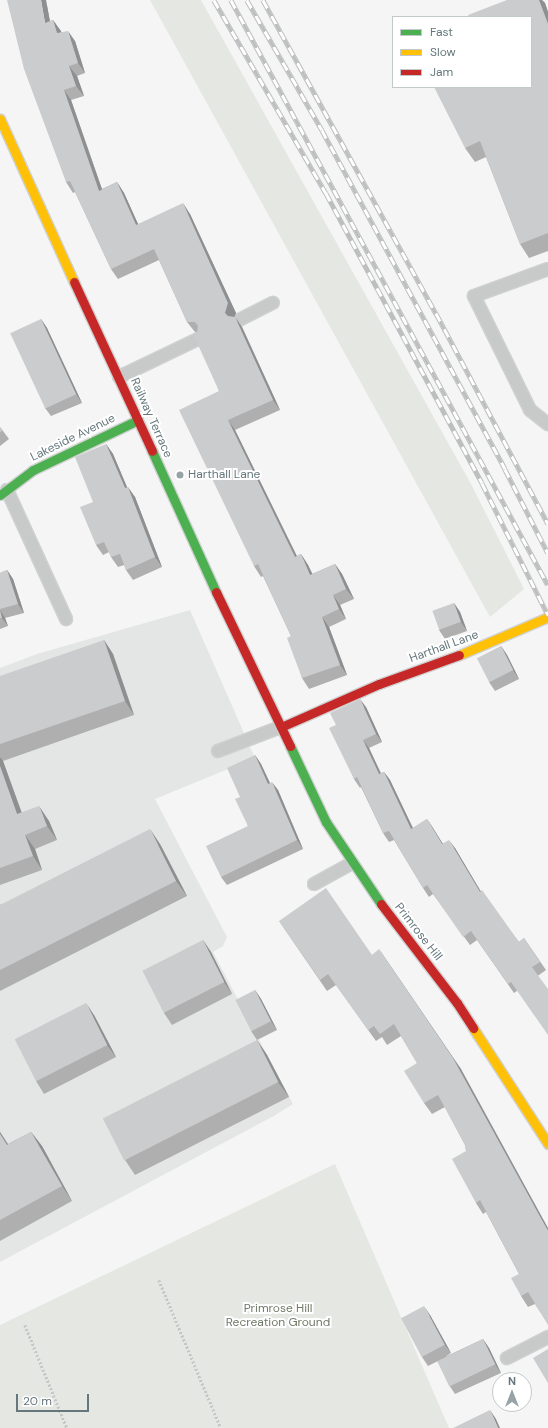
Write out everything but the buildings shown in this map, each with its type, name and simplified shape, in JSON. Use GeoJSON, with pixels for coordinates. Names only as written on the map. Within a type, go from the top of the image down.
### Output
{"type":"FeatureCollection","features":[{"type":"Feature","properties":{"kind":"street","name":"Railway Terrace"},"geometry":{"type":"LineString","coordinates":[[0,119],[281,727]]}},
{"type":"Feature","properties":{"kind":"street","name":"Lakeside Avenue"},"geometry":{"type":"LineString","coordinates":[[4,492],[33,470],[57,457],[138,420]]}},
{"type":"Feature","properties":{"kind":"street","name":"Harthall Lane"},"geometry":{"type":"LineString","coordinates":[[281,727],[379,684],[480,647],[548,617]]}},
{"type":"Feature","properties":{"kind":"street","name":"Primrose Hill"},"geometry":{"type":"LineString","coordinates":[[281,727],[326,822],[352,863],[373,894],[457,1003],[548,1144]]}},
{"type":"Feature","properties":{"kind":"lane"},"geometry":{"type":"LineString","coordinates":[[548,269],[474,296],[530,410],[548,424]]}},
{"type":"Feature","properties":{"kind":"lane"},"geometry":{"type":"LineString","coordinates":[[238,320],[273,303]]}},
{"type":"Feature","properties":{"kind":"lane"},"geometry":{"type":"LineString","coordinates":[[120,376],[198,339]]}},
{"type":"Feature","properties":{"kind":"lane"},"geometry":{"type":"LineString","coordinates":[[4,492],[66,619]]}},
{"type":"Feature","properties":{"kind":"lane"},"geometry":{"type":"LineString","coordinates":[[218,751],[281,727]]}},
{"type":"Feature","properties":{"kind":"lane"},"geometry":{"type":"LineString","coordinates":[[314,884],[352,863]]}},
{"type":"Feature","properties":{"kind":"lane"},"geometry":{"type":"LineString","coordinates":[[508,1358],[548,1337]]}},
{"type":"Feature","properties":{"kind":"path"},"geometry":{"type":"LineString","coordinates":[[159,1280],[221,1428]]}},
{"type":"Feature","properties":{"kind":"path"},"geometry":{"type":"LineString","coordinates":[[25,1325],[67,1428]]}},
{"type":"Feature","properties":{"kind":"shaded area"},"geometry":{"type":"Polygon","coordinates":[[[190,610],[255,758],[155,799],[227,937],[223,946],[213,952],[293,1104],[272,1117],[0,1262],[0,668],[37,654],[190,610]]]}},
{"type":"Feature","properties":{"kind":"green space"},"geometry":{"type":"Polygon","coordinates":[[[150,0],[201,0],[471,484],[524,589],[490,617],[150,0]]]}},
{"type":"Feature","properties":{"kind":"green space","name":"Primrose Hill Recreation Ground"},"geometry":{"type":"Polygon","coordinates":[[[335,1164],[449,1428],[0,1428],[0,1325],[335,1164]]]}},
{"type":"Feature","properties":{"kind":"railway"},"geometry":{"type":"LineString","coordinates":[[214,0],[326,193],[482,483],[548,615]]}},
{"type":"Feature","properties":{"kind":"railway"},"geometry":{"type":"LineString","coordinates":[[231,0],[548,585]]}},
{"type":"Feature","properties":{"kind":"railway"},"geometry":{"type":"LineString","coordinates":[[247,0],[322,130],[505,469],[548,553]]}},
{"type":"Feature","properties":{"kind":"railway"},"geometry":{"type":"LineString","coordinates":[[263,0],[436,313],[548,524]]}},
{"type":"Feature","properties":{"kind":"traffic: fast"},"geometry":{"type":"LineString","coordinates":[[0,495],[33,470],[138,420]]}},
{"type":"Feature","properties":{"kind":"traffic: fast"},"geometry":{"type":"LineString","coordinates":[[152,451],[216,592]]}},
{"type":"Feature","properties":{"kind":"traffic: fast"},"geometry":{"type":"LineString","coordinates":[[290,746],[326,822],[381,904]]}},
{"type":"Feature","properties":{"kind":"traffic: slow"},"geometry":{"type":"LineString","coordinates":[[0,119],[74,282]]}},
{"type":"Feature","properties":{"kind":"traffic: slow"},"geometry":{"type":"LineString","coordinates":[[459,655],[548,617]]}},
{"type":"Feature","properties":{"kind":"traffic: slow"},"geometry":{"type":"LineString","coordinates":[[473,1028],[548,1144]]}},
{"type":"Feature","properties":{"kind":"traffic: jam"},"geometry":{"type":"LineString","coordinates":[[74,282],[152,451]]}},
{"type":"Feature","properties":{"kind":"traffic: jam"},"geometry":{"type":"LineString","coordinates":[[216,592],[290,746]]}},
{"type":"Feature","properties":{"kind":"traffic: jam"},"geometry":{"type":"LineString","coordinates":[[281,727],[379,684],[459,655]]}},
{"type":"Feature","properties":{"kind":"traffic: jam"},"geometry":{"type":"LineString","coordinates":[[381,904],[457,1003],[473,1028]]}},
{"type":"Feature","properties":{"kind":"place","name":"Harthall Lane"},"geometry":{"type":"Point","coordinates":[180,475]}}]}
